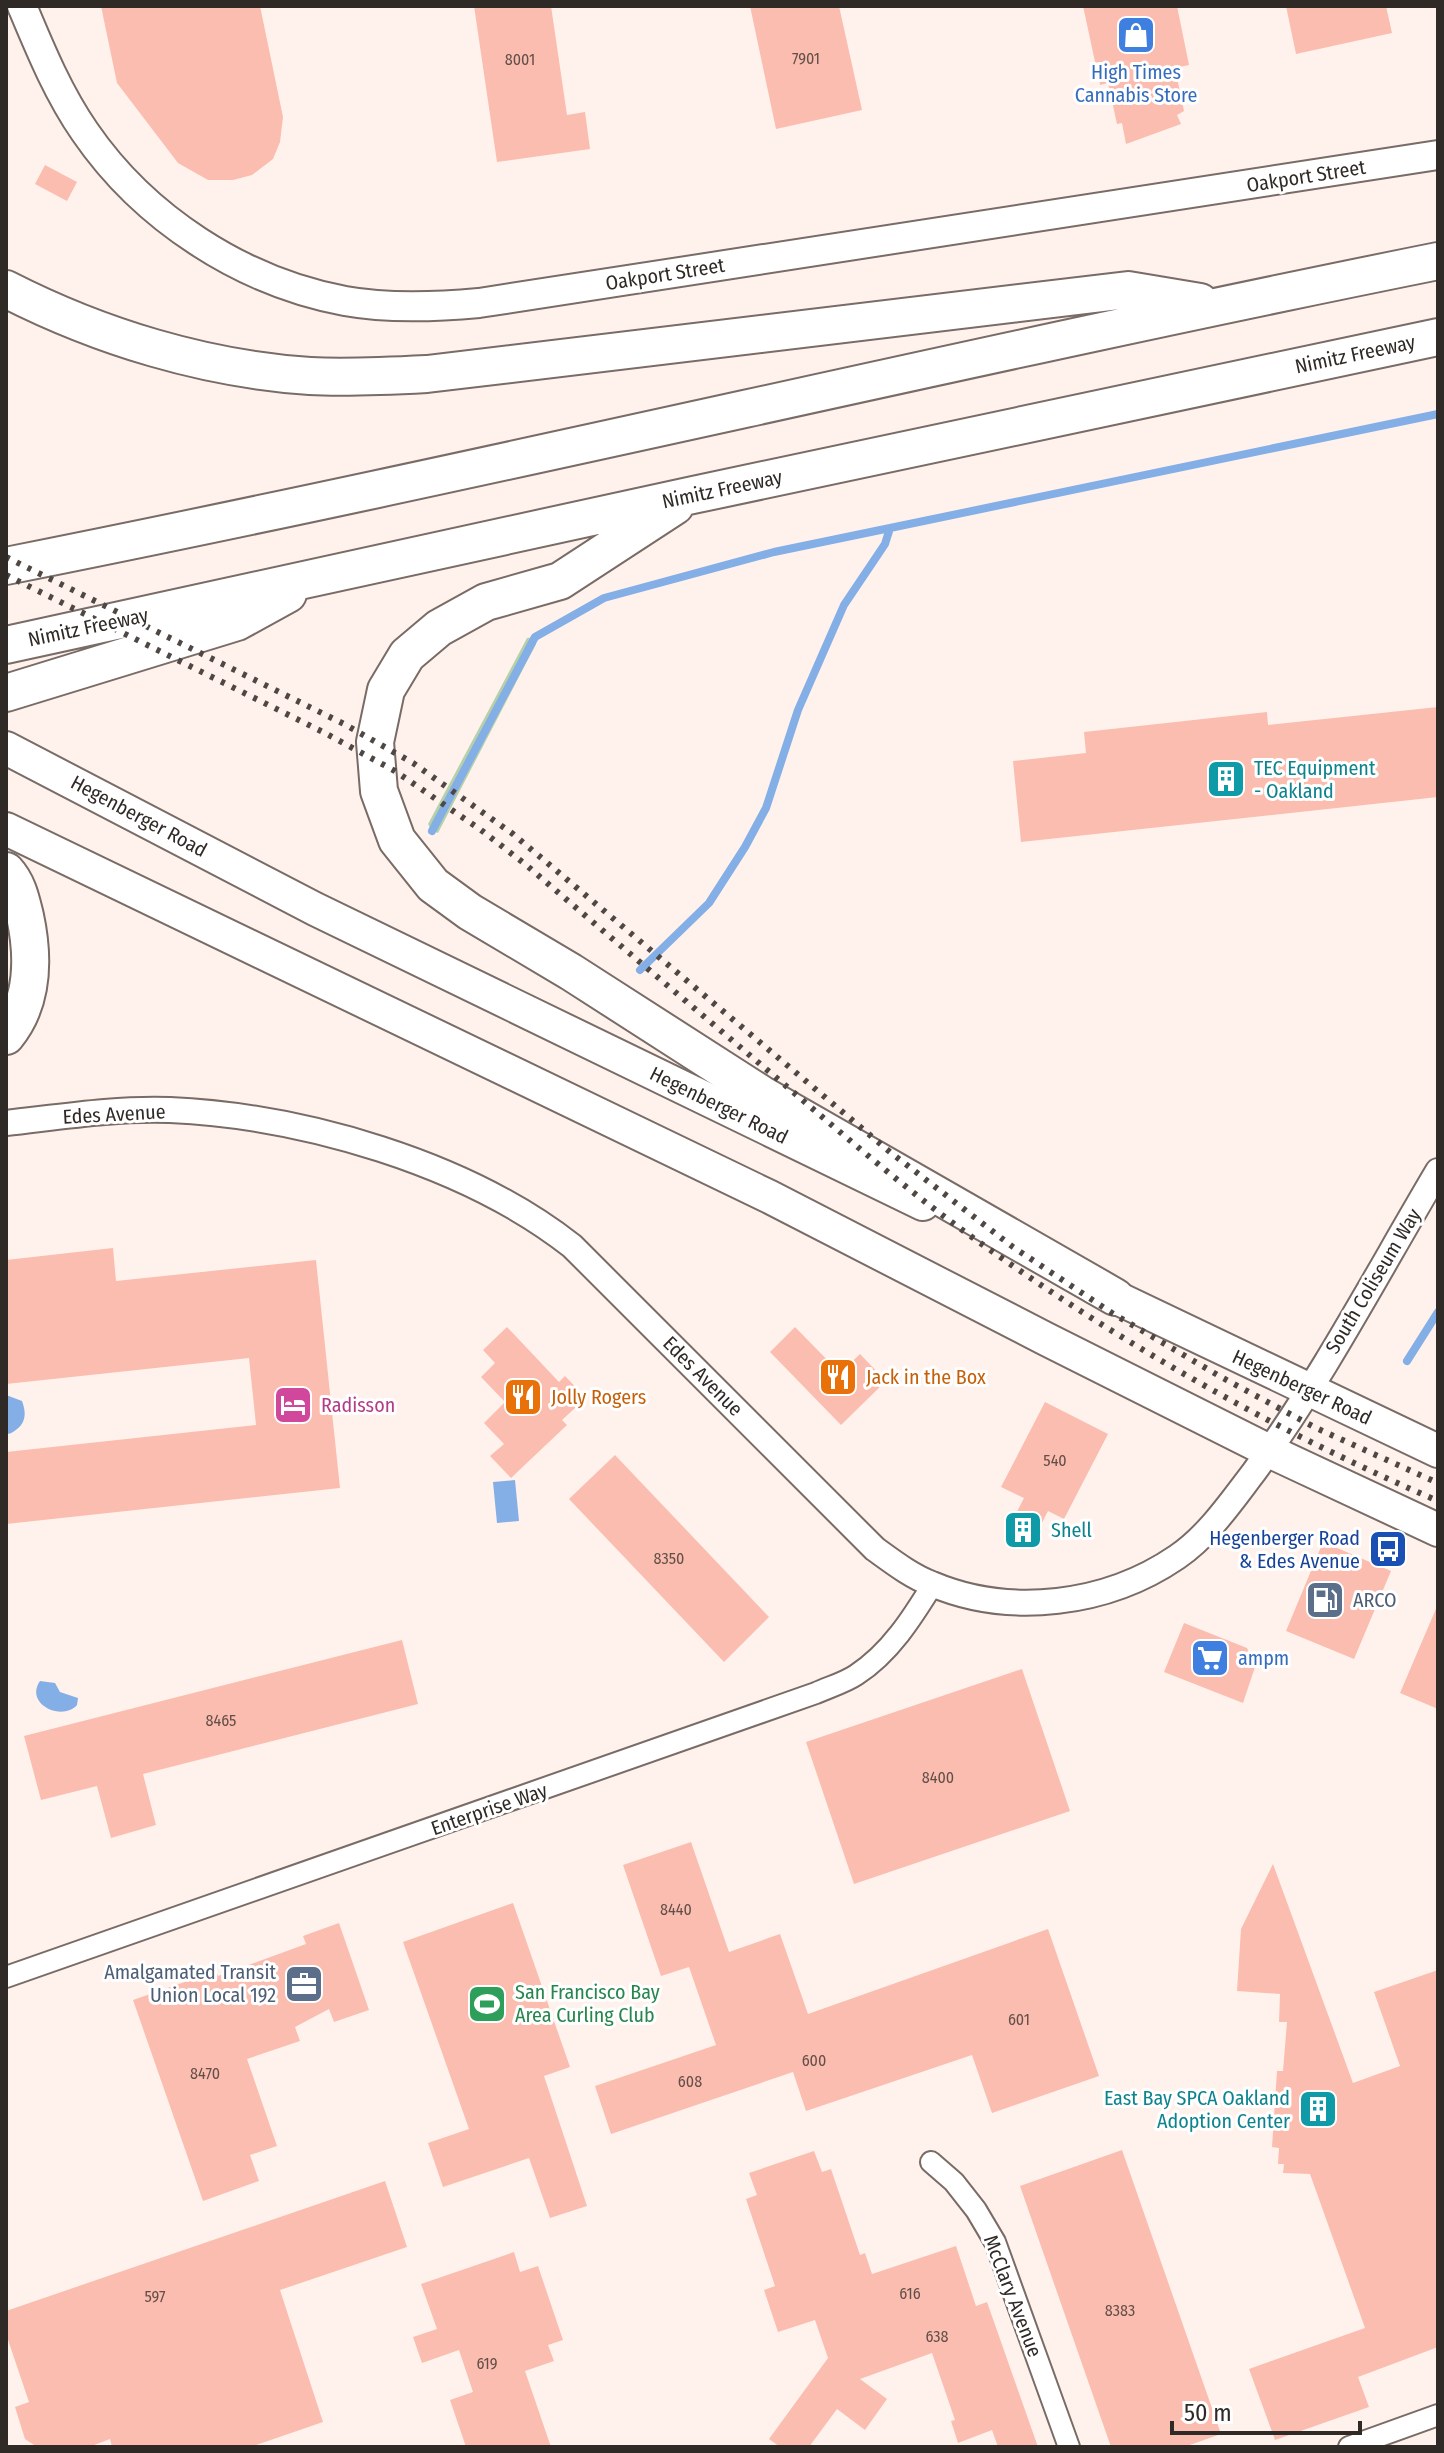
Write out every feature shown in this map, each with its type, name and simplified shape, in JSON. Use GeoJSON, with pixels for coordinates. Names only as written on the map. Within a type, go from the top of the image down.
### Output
{"type":"FeatureCollection","features":[{"type":"Feature","properties":{"kind":"highway"},"geometry":{"type":"LineString","coordinates":[[6,566],[263,515],[1220,305],[1438,261]]}},
{"type":"Feature","properties":{"kind":"highway"},"geometry":{"type":"LineString","coordinates":[[6,289],[92,328],[156,348],[220,363],[307,376],[341,377],[427,374],[1128,290],[1220,305]]}},
{"type":"Feature","properties":{"kind":"highway","name":"Nimitz Freeway"},"geometry":{"type":"LineString","coordinates":[[6,645],[1438,337]]}},
{"type":"Feature","properties":{"kind":"highway"},"geometry":{"type":"LineString","coordinates":[[693,495],[560,581],[486,602],[439,628],[407,655],[386,690],[375,742],[379,791],[397,840],[433,885],[470,912],[571,972],[761,1094],[1115,1297]]}},
{"type":"Feature","properties":{"kind":"highway"},"geometry":{"type":"LineString","coordinates":[[6,693],[237,622],[321,575]]}},
{"type":"Feature","properties":{"kind":"highway"},"geometry":{"type":"LineString","coordinates":[[6,871],[20,894],[32,947],[30,986],[17,1022],[6,1036]]}},
{"type":"Feature","properties":{"kind":"main road","name":"Oakport Street"},"geometry":{"type":"LineString","coordinates":[[22,6],[62,94],[85,132],[112,167],[144,200],[216,252],[259,274],[302,291],[345,301],[382,305],[434,307],[479,303],[1438,155]]}},
{"type":"Feature","properties":{"kind":"main road","name":"Hegenberger Road"},"geometry":{"type":"LineString","coordinates":[[6,748],[315,909],[1308,1391],[1438,1451]]}},
{"type":"Feature","properties":{"kind":"main road"},"geometry":{"type":"LineString","coordinates":[[6,829],[770,1197],[1269,1451],[1438,1530]]}},
{"type":"Feature","properties":{"kind":"street","name":"Edes Avenue"},"geometry":{"type":"LineString","coordinates":[[6,1123],[168,1110],[247,1118],[318,1130],[492,1193],[545,1224],[572,1246],[875,1549],[933,1584],[983,1598],[1031,1602],[1079,1599],[1132,1582],[1176,1557],[1226,1509],[1308,1391]]}},
{"type":"Feature","properties":{"kind":"street","name":"South Coliseum Way"},"geometry":{"type":"LineString","coordinates":[[1308,1391],[1438,1171]]}},
{"type":"Feature","properties":{"kind":"street","name":"Enterprise Way"},"geometry":{"type":"LineString","coordinates":[[6,1977],[816,1693],[855,1675],[886,1650],[912,1618],[933,1584]]}},
{"type":"Feature","properties":{"kind":"street","name":"McClary Avenue"},"geometry":{"type":"LineString","coordinates":[[931,2162],[954,2182],[995,2242],[1069,2447]]}},
{"type":"Feature","properties":{"kind":"street"},"geometry":{"type":"LineString","coordinates":[[1349,2447],[1438,2415]]}},
{"type":"Feature","properties":{"kind":"green space"},"geometry":{"type":"Polygon","coordinates":[[[535,637],[536,644],[438,833],[432,831],[428,824],[527,638],[535,637]]]}},
{"type":"Feature","properties":{"kind":"water"},"geometry":{"type":"Polygon","coordinates":[[[6,1395],[22,1401],[25,1412],[21,1425],[9,1434],[6,1432],[6,1395]]]}},
{"type":"Feature","properties":{"kind":"water"},"geometry":{"type":"Polygon","coordinates":[[[515,1480],[519,1521],[497,1523],[493,1482],[515,1480]]]}},
{"type":"Feature","properties":{"kind":"water"},"geometry":{"type":"Polygon","coordinates":[[[40,1681],[55,1683],[60,1692],[78,1698],[77,1705],[63,1712],[47,1708],[37,1697],[36,1689],[40,1681]]]}},
{"type":"Feature","properties":{"kind":"building"},"geometry":{"type":"Polygon","coordinates":[[[101,6],[260,6],[283,117],[280,142],[273,159],[252,175],[233,180],[208,180],[178,163],[117,83],[101,6]]]}},
{"type":"Feature","properties":{"kind":"building"},"geometry":{"type":"Polygon","coordinates":[[[474,6],[551,6],[567,115],[585,112],[590,149],[497,162],[474,6]]]}},
{"type":"Feature","properties":{"kind":"building"},"geometry":{"type":"Polygon","coordinates":[[[750,6],[839,6],[862,110],[776,129],[750,6]]]}},
{"type":"Feature","properties":{"kind":"building","name":"High Times Cannabis Store"},"geometry":{"type":"Polygon","coordinates":[[[1083,6],[1177,6],[1189,65],[1175,68],[1184,111],[1177,115],[1181,124],[1126,144],[1122,123],[1117,124],[1108,83],[1100,85],[1083,6]]]}},
{"type":"Feature","properties":{"kind":"building"},"geometry":{"type":"Polygon","coordinates":[[[1286,6],[1386,6],[1392,33],[1296,54],[1286,6]]]}},
{"type":"Feature","properties":{"kind":"building"},"geometry":{"type":"Polygon","coordinates":[[[45,165],[77,182],[67,201],[35,184],[45,165]]]}},
{"type":"Feature","properties":{"kind":"building","name":"TEC Equipment - Oakland"},"geometry":{"type":"Polygon","coordinates":[[[1438,707],[1438,797],[1021,842],[1013,761],[1086,753],[1084,732],[1267,712],[1268,725],[1438,707]]]}},
{"type":"Feature","properties":{"kind":"building","name":"Radisson"},"geometry":{"type":"Polygon","coordinates":[[[113,1248],[116,1281],[316,1260],[340,1488],[6,1524],[6,1452],[256,1425],[249,1358],[6,1384],[6,1260],[113,1248]]]}},
{"type":"Feature","properties":{"kind":"building"},"geometry":{"type":"Polygon","coordinates":[[[507,1327],[559,1382],[565,1376],[586,1398],[562,1420],[567,1425],[511,1478],[490,1456],[504,1444],[484,1423],[505,1402],[481,1377],[495,1363],[483,1350],[507,1327]]]}},
{"type":"Feature","properties":{"kind":"building","name":"Jack in the Box"},"geometry":{"type":"Polygon","coordinates":[[[795,1327],[840,1373],[860,1354],[886,1381],[841,1425],[770,1352],[795,1327]]]}},
{"type":"Feature","properties":{"kind":"building"},"geometry":{"type":"Polygon","coordinates":[[[1045,1402],[1108,1434],[1064,1519],[1048,1511],[1030,1546],[1006,1533],[1024,1498],[1001,1487],[1045,1402]]]}},
{"type":"Feature","properties":{"kind":"building"},"geometry":{"type":"Polygon","coordinates":[[[615,1455],[769,1617],[724,1662],[569,1499],[615,1455]]]}},
{"type":"Feature","properties":{"kind":"building"},"geometry":{"type":"Polygon","coordinates":[[[1323,1542],[1391,1571],[1354,1659],[1286,1631],[1323,1542]]]}},
{"type":"Feature","properties":{"kind":"building"},"geometry":{"type":"Polygon","coordinates":[[[1438,1604],[1438,1709],[1400,1693],[1438,1604]]]}},
{"type":"Feature","properties":{"kind":"building","name":"ampm"},"geometry":{"type":"Polygon","coordinates":[[[1184,1623],[1247,1648],[1255,1667],[1243,1703],[1164,1672],[1184,1623]]]}},
{"type":"Feature","properties":{"kind":"building"},"geometry":{"type":"Polygon","coordinates":[[[402,1640],[418,1704],[143,1774],[156,1825],[111,1838],[97,1786],[41,1800],[24,1736],[402,1640]]]}},
{"type":"Feature","properties":{"kind":"building"},"geometry":{"type":"Polygon","coordinates":[[[1022,1669],[1070,1811],[854,1884],[806,1742],[1022,1669]]]}},
{"type":"Feature","properties":{"kind":"building"},"geometry":{"type":"Polygon","coordinates":[[[691,1842],[729,1952],[780,1934],[808,2014],[1048,1929],[1099,2076],[992,2113],[972,2055],[806,2111],[793,2072],[611,2134],[595,2086],[716,2045],[689,1967],[661,1976],[623,1865],[691,1842]]]}},
{"type":"Feature","properties":{"kind":"building"},"geometry":{"type":"Polygon","coordinates":[[[1273,1864],[1353,2083],[1400,2066],[1374,1992],[1438,1970],[1438,2347],[1358,2377],[1369,2407],[1275,2440],[1249,2369],[1365,2328],[1310,2174],[1283,2173],[1284,2164],[1278,2164],[1279,2148],[1272,2147],[1277,2071],[1283,2071],[1287,2022],[1279,2022],[1280,1994],[1237,1991],[1241,1929],[1273,1864]]]}},
{"type":"Feature","properties":{"kind":"building","name":"San Francisco Bay Area Curling Club"},"geometry":{"type":"Polygon","coordinates":[[[513,1903],[570,2067],[544,2076],[587,2206],[550,2218],[529,2158],[443,2187],[428,2143],[469,2129],[403,1942],[513,1903]]]}},
{"type":"Feature","properties":{"kind":"building"},"geometry":{"type":"Polygon","coordinates":[[[339,1923],[369,2010],[334,2022],[329,2009],[295,2027],[300,2041],[247,2059],[277,2146],[250,2155],[259,2181],[203,2201],[133,2000],[216,1971],[218,1976],[306,1944],[303,1936],[339,1923]]]}},
{"type":"Feature","properties":{"kind":"building"},"geometry":{"type":"Polygon","coordinates":[[[1122,2150],[1221,2434],[1184,2447],[1111,2447],[1020,2186],[1122,2150]]]}},
{"type":"Feature","properties":{"kind":"building"},"geometry":{"type":"Polygon","coordinates":[[[814,2151],[822,2172],[831,2169],[860,2255],[865,2253],[872,2274],[956,2246],[976,2306],[987,2302],[1038,2447],[998,2447],[992,2430],[958,2443],[951,2421],[955,2420],[932,2353],[860,2379],[887,2399],[865,2430],[837,2409],[809,2447],[780,2447],[769,2439],[828,2358],[815,2320],[778,2332],[764,2290],[775,2286],[746,2199],[757,2195],[749,2173],[814,2151]]]}},
{"type":"Feature","properties":{"kind":"building"},"geometry":{"type":"Polygon","coordinates":[[[385,2181],[407,2247],[280,2290],[323,2422],[250,2447],[112,2447],[110,2439],[89,2447],[37,2447],[25,2439],[15,2407],[29,2402],[6,2334],[6,2311],[385,2181]]]}},
{"type":"Feature","properties":{"kind":"building"},"geometry":{"type":"Polygon","coordinates":[[[514,2252],[520,2272],[538,2266],[563,2340],[548,2345],[554,2361],[525,2371],[551,2447],[466,2447],[450,2400],[473,2392],[459,2350],[422,2363],[413,2337],[437,2329],[421,2284],[514,2252]]]}},
{"type":"Feature","properties":{"kind":"waterway"},"geometry":{"type":"LineString","coordinates":[[640,970],[709,903],[745,847],[766,808],[798,710],[844,605],[885,544],[890,528],[1438,414]]}},
{"type":"Feature","properties":{"kind":"waterway"},"geometry":{"type":"LineString","coordinates":[[432,831],[535,637],[604,598],[774,552],[890,528]]}},
{"type":"Feature","properties":{"kind":"waterway"},"geometry":{"type":"LineString","coordinates":[[1407,1361],[1438,1312]]}},
{"type":"Feature","properties":{"kind":"railway"},"geometry":{"type":"LineString","coordinates":[[6,557],[344,724],[413,763],[513,834],[890,1152],[1013,1247],[1112,1313],[1221,1377],[1316,1428],[1438,1483]]}},
{"type":"Feature","properties":{"kind":"railway"},"geometry":{"type":"LineString","coordinates":[[6,575],[323,732],[395,771],[525,864],[880,1166],[986,1247],[1094,1320],[1205,1386],[1320,1446],[1438,1501]]}},
{"type":"Feature","properties":{"kind":"place","name":"High Times Cannabis Store"},"geometry":{"type":"Point","coordinates":[1136,35]}},
{"type":"Feature","properties":{"kind":"place","name":"TEC Equipment - Oakland"},"geometry":{"type":"Point","coordinates":[1226,779]}},
{"type":"Feature","properties":{"kind":"place","name":"Jack in the Box"},"geometry":{"type":"Point","coordinates":[838,1377]}},
{"type":"Feature","properties":{"kind":"place","name":"Jolly Rogers"},"geometry":{"type":"Point","coordinates":[523,1397]}},
{"type":"Feature","properties":{"kind":"place","name":"Radisson"},"geometry":{"type":"Point","coordinates":[293,1405]}},
{"type":"Feature","properties":{"kind":"place","name":"Shell"},"geometry":{"type":"Point","coordinates":[1023,1530]}},
{"type":"Feature","properties":{"kind":"place","name":"Hegenberger Road & Edes Avenue"},"geometry":{"type":"Point","coordinates":[1388,1549]}},
{"type":"Feature","properties":{"kind":"place","name":"ARCO"},"geometry":{"type":"Point","coordinates":[1325,1600]}},
{"type":"Feature","properties":{"kind":"place","name":"ampm"},"geometry":{"type":"Point","coordinates":[1210,1658]}},
{"type":"Feature","properties":{"kind":"place","name":"Amalgamated Transit Union Local 192"},"geometry":{"type":"Point","coordinates":[304,1984]}},
{"type":"Feature","properties":{"kind":"place","name":"San Francisco Bay Area Curling Club"},"geometry":{"type":"Point","coordinates":[487,2004]}},
{"type":"Feature","properties":{"kind":"place","name":"East Bay SPCA Oakland Adoption Center"},"geometry":{"type":"Point","coordinates":[1318,2109]}}]}
